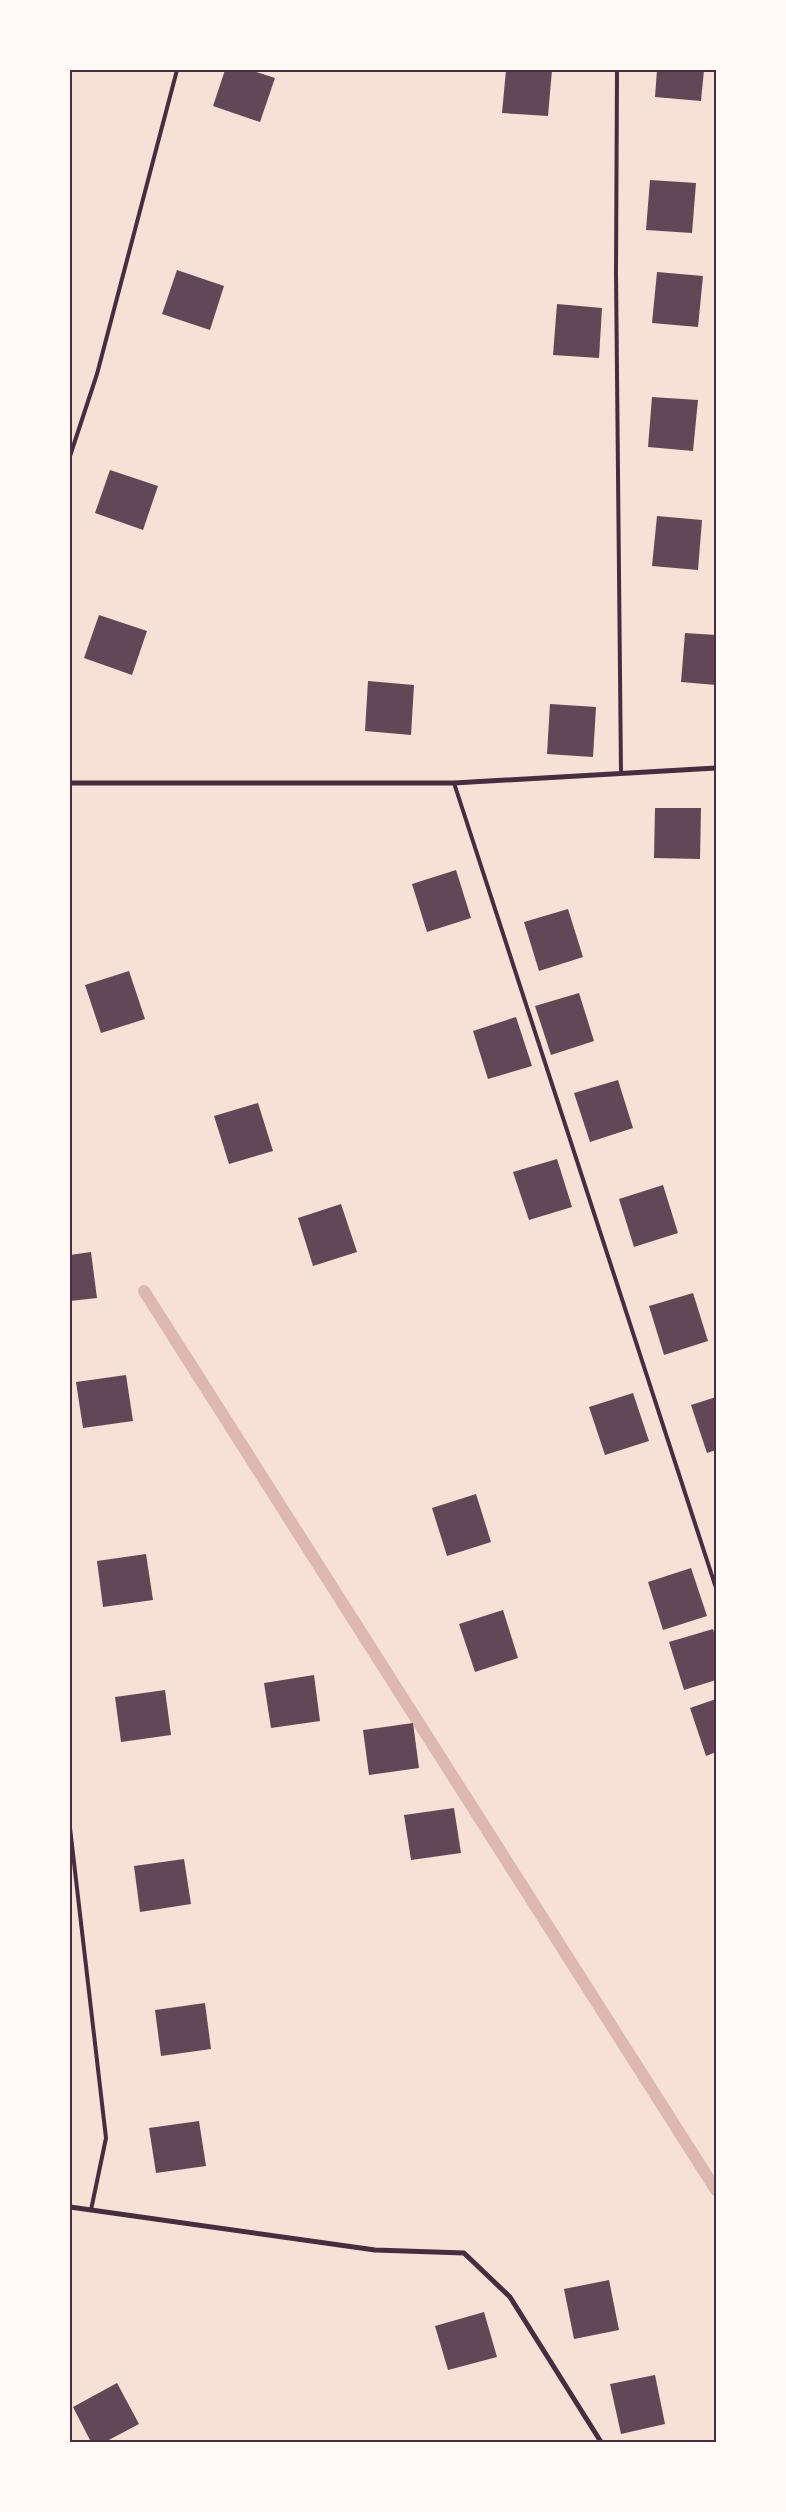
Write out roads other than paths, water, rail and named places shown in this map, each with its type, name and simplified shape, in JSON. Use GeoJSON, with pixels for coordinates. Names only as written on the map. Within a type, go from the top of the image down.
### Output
{"type":"FeatureCollection","features":[{"type":"Feature","properties":{"kind":"street"},"geometry":{"type":"LineString","coordinates":[[70,783],[454,783],[716,768]]}},
{"type":"Feature","properties":{"kind":"street"},"geometry":{"type":"LineString","coordinates":[[70,2207],[375,2250],[464,2253],[510,2297],[601,2442]]}},
{"type":"Feature","properties":{"kind":"lane"},"geometry":{"type":"LineString","coordinates":[[70,456],[97,374],[177,70]]}},
{"type":"Feature","properties":{"kind":"lane"},"geometry":{"type":"LineString","coordinates":[[618,70],[616,273],[621,773]]}},
{"type":"Feature","properties":{"kind":"lane"},"geometry":{"type":"LineString","coordinates":[[454,783],[716,1588]]}},
{"type":"Feature","properties":{"kind":"lane"},"geometry":{"type":"LineString","coordinates":[[70,1828],[106,2138],[91,2210]]}},
{"type":"Feature","properties":{"kind":"waterway"},"geometry":{"type":"LineString","coordinates":[[144,1291],[716,2190]]}}]}
